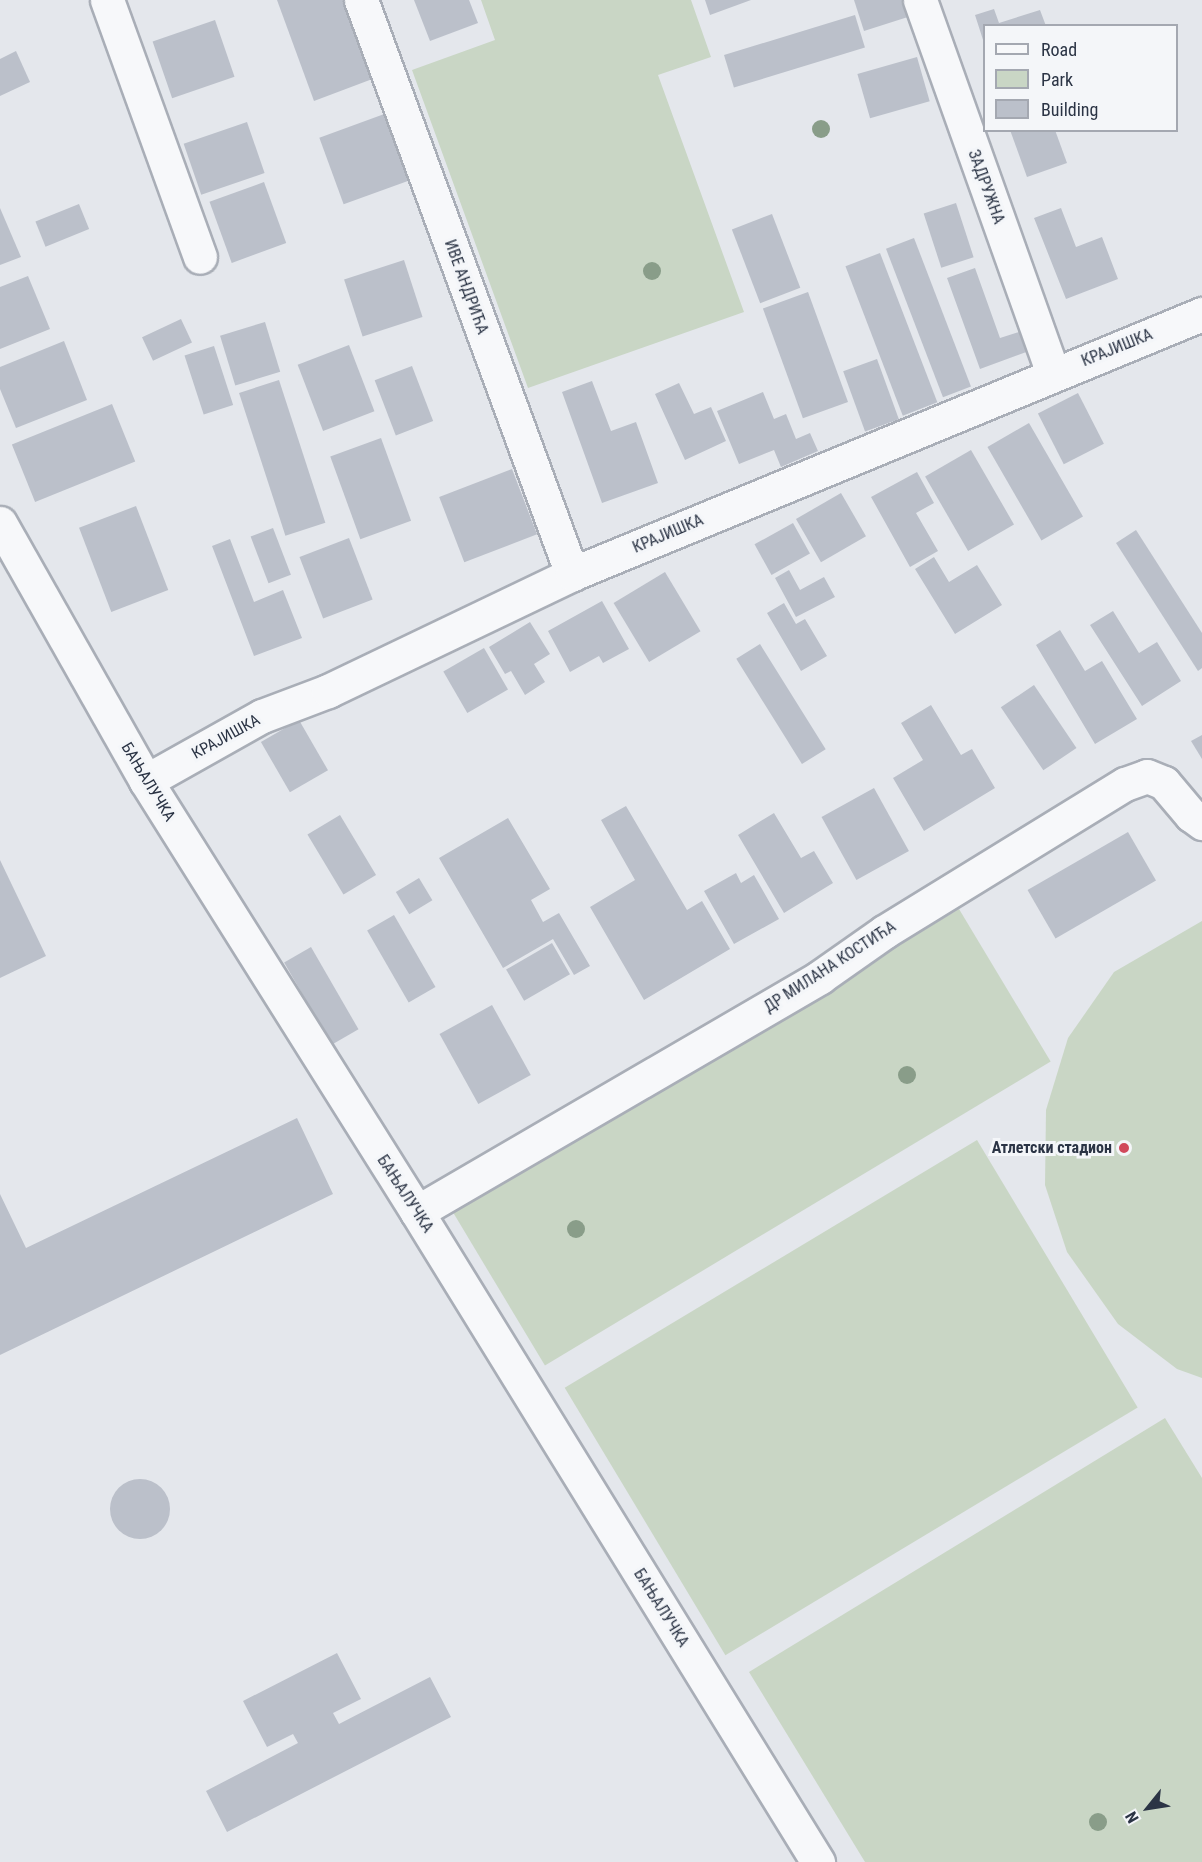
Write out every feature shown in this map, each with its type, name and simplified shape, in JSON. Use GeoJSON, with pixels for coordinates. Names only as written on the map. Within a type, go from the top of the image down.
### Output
{"type":"FeatureCollection","features":[{"type":"Feature","properties":{"kind":"street"},"geometry":{"type":"LineString","coordinates":[[107,0],[200,257]]}},
{"type":"Feature","properties":{"kind":"street","name":"ИВЕ АНДРИЋА"},"geometry":{"type":"LineString","coordinates":[[361,0],[572,574]]}},
{"type":"Feature","properties":{"kind":"street","name":"ЗАДРУЖНА"},"geometry":{"type":"LineString","coordinates":[[920,0],[1053,373]]}},
{"type":"Feature","properties":{"kind":"street","name":"КРАЈИШКА"},"geometry":{"type":"LineString","coordinates":[[146,781],[262,716],[328,690],[572,574],[1053,373],[1202,314]]}},
{"type":"Feature","properties":{"kind":"street","name":"БАЊАЛУЧКА"},"geometry":{"type":"LineString","coordinates":[[0,523],[146,781],[417,1212],[818,1862]]}},
{"type":"Feature","properties":{"kind":"street","name":"ДР МИЛАНА КОСТИЋА"},"geometry":{"type":"LineString","coordinates":[[417,1212],[820,977],[884,932],[1125,784],[1147,777],[1164,783],[1191,815],[1202,823]]}},
{"type":"Feature","properties":{"kind":"green space"},"geometry":{"type":"Polygon","coordinates":[[[481,0],[691,0],[711,57],[658,75],[744,312],[528,388],[412,70],[495,40],[481,0]]]}},
{"type":"Feature","properties":{"kind":"green space"},"geometry":{"type":"Polygon","coordinates":[[[959,909],[1051,1062],[545,1365],[453,1213],[959,909]]]}},
{"type":"Feature","properties":{"kind":"green space","name":"Атлетски стадион"},"geometry":{"type":"Polygon","coordinates":[[[1202,921],[1202,1378],[1177,1369],[1118,1324],[1067,1252],[1045,1185],[1046,1110],[1068,1038],[1114,972],[1202,921]]]}},
{"type":"Feature","properties":{"kind":"green space"},"geometry":{"type":"Polygon","coordinates":[[[977,1140],[1138,1407],[725,1655],[565,1388],[977,1140]]]}},
{"type":"Feature","properties":{"kind":"green space"},"geometry":{"type":"Polygon","coordinates":[[[1165,1418],[1202,1478],[1202,1862],[865,1862],[749,1672],[1165,1418]]]}},
{"type":"Feature","properties":{"kind":"building"},"geometry":{"type":"Polygon","coordinates":[[[277,0],[347,0],[375,78],[314,101],[277,0]]]}},
{"type":"Feature","properties":{"kind":"building"},"geometry":{"type":"Polygon","coordinates":[[[414,0],[469,0],[478,23],[430,41],[414,0]]]}},
{"type":"Feature","properties":{"kind":"building"},"geometry":{"type":"Polygon","coordinates":[[[705,0],[751,0],[710,15],[705,0]]]}},
{"type":"Feature","properties":{"kind":"building"},"geometry":{"type":"Polygon","coordinates":[[[854,0],[906,0],[911,16],[864,31],[854,0]]]}},
{"type":"Feature","properties":{"kind":"building"},"geometry":{"type":"Polygon","coordinates":[[[994,9],[999,23],[1040,10],[1045,24],[983,24],[983,40],[975,15],[994,9]]]}},
{"type":"Feature","properties":{"kind":"building"},"geometry":{"type":"Polygon","coordinates":[[[855,15],[865,48],[734,88],[724,55],[855,15]]]}},
{"type":"Feature","properties":{"kind":"building"},"geometry":{"type":"Polygon","coordinates":[[[215,20],[235,77],[172,98],[153,41],[215,20]]]}},
{"type":"Feature","properties":{"kind":"building"},"geometry":{"type":"Polygon","coordinates":[[[16,51],[30,82],[0,96],[0,59],[16,51]]]}},
{"type":"Feature","properties":{"kind":"building"},"geometry":{"type":"Polygon","coordinates":[[[917,57],[930,101],[870,118],[857,74],[917,57]]]}},
{"type":"Feature","properties":{"kind":"building"},"geometry":{"type":"Polygon","coordinates":[[[387,113],[411,180],[344,204],[319,138],[387,113]]]}},
{"type":"Feature","properties":{"kind":"building"},"geometry":{"type":"Polygon","coordinates":[[[247,122],[265,173],[201,195],[184,144],[247,122]]]}},
{"type":"Feature","properties":{"kind":"building"},"geometry":{"type":"Polygon","coordinates":[[[1011,132],[1056,132],[1067,163],[1027,177],[1011,132]]]}},
{"type":"Feature","properties":{"kind":"building"},"geometry":{"type":"Polygon","coordinates":[[[264,182],[286,243],[232,263],[209,202],[264,182]]]}},
{"type":"Feature","properties":{"kind":"building"},"geometry":{"type":"Polygon","coordinates":[[[956,203],[974,257],[941,268],[924,214],[956,203]]]}},
{"type":"Feature","properties":{"kind":"building"},"geometry":{"type":"Polygon","coordinates":[[[79,204],[89,229],[46,247],[35,222],[79,204]]]}},
{"type":"Feature","properties":{"kind":"building"},"geometry":{"type":"Polygon","coordinates":[[[0,208],[21,257],[0,265],[0,208]]]}},
{"type":"Feature","properties":{"kind":"building"},"geometry":{"type":"Polygon","coordinates":[[[1061,208],[1076,247],[1102,237],[1118,279],[1066,299],[1034,218],[1061,208]]]}},
{"type":"Feature","properties":{"kind":"building"},"geometry":{"type":"Polygon","coordinates":[[[772,214],[800,288],[760,303],[732,229],[772,214]]]}},
{"type":"Feature","properties":{"kind":"building"},"geometry":{"type":"Polygon","coordinates":[[[914,238],[971,386],[943,397],[886,249],[914,238]]]}},
{"type":"Feature","properties":{"kind":"building"},"geometry":{"type":"Polygon","coordinates":[[[880,253],[937,402],[903,416],[845,266],[880,253]]]}},
{"type":"Feature","properties":{"kind":"building"},"geometry":{"type":"Polygon","coordinates":[[[404,260],[423,317],[363,337],[344,279],[404,260]]]}},
{"type":"Feature","properties":{"kind":"building"},"geometry":{"type":"Polygon","coordinates":[[[975,268],[1000,338],[1022,331],[1029,351],[980,369],[947,278],[975,268]]]}},
{"type":"Feature","properties":{"kind":"building"},"geometry":{"type":"Polygon","coordinates":[[[28,276],[50,329],[0,349],[0,287],[28,276]]]}},
{"type":"Feature","properties":{"kind":"building"},"geometry":{"type":"Polygon","coordinates":[[[808,292],[848,402],[803,418],[763,308],[808,292]]]}},
{"type":"Feature","properties":{"kind":"building"},"geometry":{"type":"Polygon","coordinates":[[[181,319],[192,343],[153,361],[142,337],[181,319]]]}},
{"type":"Feature","properties":{"kind":"building"},"geometry":{"type":"Polygon","coordinates":[[[265,322],[280,372],[235,385],[220,336],[265,322]]]}},
{"type":"Feature","properties":{"kind":"building"},"geometry":{"type":"Polygon","coordinates":[[[64,341],[87,400],[16,428],[0,389],[0,367],[64,341]]]}},
{"type":"Feature","properties":{"kind":"building"},"geometry":{"type":"Polygon","coordinates":[[[349,345],[374,411],[323,431],[298,365],[349,345]]]}},
{"type":"Feature","properties":{"kind":"building"},"geometry":{"type":"Polygon","coordinates":[[[214,346],[233,405],[204,415],[185,356],[214,346]]]}},
{"type":"Feature","properties":{"kind":"building"},"geometry":{"type":"Polygon","coordinates":[[[877,359],[899,419],[865,431],[843,371],[877,359]]]}},
{"type":"Feature","properties":{"kind":"building"},"geometry":{"type":"Polygon","coordinates":[[[412,366],[433,421],[396,435],[375,380],[412,366]]]}},
{"type":"Feature","properties":{"kind":"building"},"geometry":{"type":"Polygon","coordinates":[[[279,380],[325,523],[285,536],[239,393],[279,380]]]}},
{"type":"Feature","properties":{"kind":"building"},"geometry":{"type":"Polygon","coordinates":[[[592,381],[611,431],[636,422],[658,483],[602,503],[562,392],[592,381]]]}},
{"type":"Feature","properties":{"kind":"building"},"geometry":{"type":"Polygon","coordinates":[[[679,383],[694,414],[711,407],[726,441],[685,460],[655,394],[679,383]]]}},
{"type":"Feature","properties":{"kind":"building"},"geometry":{"type":"Polygon","coordinates":[[[763,392],[774,419],[786,414],[796,439],[810,433],[818,451],[781,467],[774,450],[739,464],[717,411],[763,392]]]}},
{"type":"Feature","properties":{"kind":"building"},"geometry":{"type":"Polygon","coordinates":[[[1078,393],[1104,444],[1064,464],[1038,413],[1078,393]]]}},
{"type":"Feature","properties":{"kind":"building"},"geometry":{"type":"Polygon","coordinates":[[[112,404],[135,461],[35,502],[12,444],[112,404]]]}},
{"type":"Feature","properties":{"kind":"building"},"geometry":{"type":"Polygon","coordinates":[[[1029,423],[1083,517],[1041,541],[987,447],[1029,423]]]}},
{"type":"Feature","properties":{"kind":"building"},"geometry":{"type":"Polygon","coordinates":[[[381,438],[411,521],[360,539],[330,456],[381,438]]]}},
{"type":"Feature","properties":{"kind":"building"},"geometry":{"type":"Polygon","coordinates":[[[971,450],[1014,524],[968,551],[925,476],[971,450]]]}},
{"type":"Feature","properties":{"kind":"building"},"geometry":{"type":"Polygon","coordinates":[[[512,469],[537,534],[464,562],[439,497],[512,469]]]}},
{"type":"Feature","properties":{"kind":"building"},"geometry":{"type":"Polygon","coordinates":[[[917,472],[934,503],[916,513],[938,551],[910,567],[871,497],[917,472]]]}},
{"type":"Feature","properties":{"kind":"building"},"geometry":{"type":"Polygon","coordinates":[[[841,493],[866,536],[821,562],[796,519],[841,493]]]}},
{"type":"Feature","properties":{"kind":"building"},"geometry":{"type":"Polygon","coordinates":[[[136,506],[168,590],[111,612],[79,528],[136,506]]]}},
{"type":"Feature","properties":{"kind":"building"},"geometry":{"type":"Polygon","coordinates":[[[793,523],[810,554],[771,575],[755,544],[793,523]]]}},
{"type":"Feature","properties":{"kind":"building"},"geometry":{"type":"Polygon","coordinates":[[[273,528],[291,575],[269,583],[251,537],[273,528]]]}},
{"type":"Feature","properties":{"kind":"building"},"geometry":{"type":"Polygon","coordinates":[[[1136,530],[1202,633],[1202,668],[1198,671],[1116,543],[1136,530]]]}},
{"type":"Feature","properties":{"kind":"building"},"geometry":{"type":"Polygon","coordinates":[[[349,538],[373,600],[323,619],[300,557],[349,538]]]}},
{"type":"Feature","properties":{"kind":"building"},"geometry":{"type":"Polygon","coordinates":[[[230,539],[254,602],[283,590],[302,638],[254,656],[212,546],[230,539]]]}},
{"type":"Feature","properties":{"kind":"building"},"geometry":{"type":"Polygon","coordinates":[[[934,557],[949,582],[977,565],[1002,605],[955,634],[915,569],[934,557]]]}},
{"type":"Feature","properties":{"kind":"building"},"geometry":{"type":"Polygon","coordinates":[[[789,570],[800,590],[824,577],[835,597],[796,617],[775,578],[789,570]]]}},
{"type":"Feature","properties":{"kind":"building"},"geometry":{"type":"Polygon","coordinates":[[[665,572],[701,631],[649,662],[614,603],[665,572]]]}},
{"type":"Feature","properties":{"kind":"building"},"geometry":{"type":"Polygon","coordinates":[[[602,601],[629,649],[603,663],[599,656],[570,672],[548,631],[602,601]]]}},
{"type":"Feature","properties":{"kind":"building"},"geometry":{"type":"Polygon","coordinates":[[[784,603],[796,624],[805,619],[827,656],[801,671],[767,613],[784,603]]]}},
{"type":"Feature","properties":{"kind":"building"},"geometry":{"type":"Polygon","coordinates":[[[1113,611],[1139,653],[1157,642],[1181,681],[1142,706],[1090,625],[1113,611]]]}},
{"type":"Feature","properties":{"kind":"building"},"geometry":{"type":"Polygon","coordinates":[[[530,622],[550,654],[534,664],[545,682],[525,695],[511,671],[505,674],[489,647],[530,622]]]}},
{"type":"Feature","properties":{"kind":"building"},"geometry":{"type":"Polygon","coordinates":[[[1060,630],[1085,671],[1102,661],[1137,719],[1095,744],[1036,645],[1060,630]]]}},
{"type":"Feature","properties":{"kind":"building"},"geometry":{"type":"Polygon","coordinates":[[[760,644],[826,749],[802,764],[736,659],[760,644]]]}},
{"type":"Feature","properties":{"kind":"building"},"geometry":{"type":"Polygon","coordinates":[[[484,648],[508,690],[467,713],[443,672],[484,648]]]}},
{"type":"Feature","properties":{"kind":"building"},"geometry":{"type":"Polygon","coordinates":[[[1034,685],[1076,748],[1043,770],[1001,707],[1034,685]]]}},
{"type":"Feature","properties":{"kind":"building"},"geometry":{"type":"Polygon","coordinates":[[[931,705],[961,755],[972,749],[995,788],[924,831],[893,778],[923,760],[901,723],[931,705]]]}},
{"type":"Feature","properties":{"kind":"building"},"geometry":{"type":"Polygon","coordinates":[[[299,720],[328,770],[290,792],[261,742],[299,720]]]}},
{"type":"Feature","properties":{"kind":"building"},"geometry":{"type":"Polygon","coordinates":[[[1202,735],[1202,759],[1191,741],[1202,735]]]}},
{"type":"Feature","properties":{"kind":"building"},"geometry":{"type":"Polygon","coordinates":[[[874,788],[909,851],[856,880],[822,817],[874,788]]]}},
{"type":"Feature","properties":{"kind":"building"},"geometry":{"type":"Polygon","coordinates":[[[626,806],[687,910],[702,901],[730,949],[644,1000],[590,907],[635,880],[601,820],[626,806]]]}},
{"type":"Feature","properties":{"kind":"building"},"geometry":{"type":"Polygon","coordinates":[[[774,813],[801,858],[814,851],[833,883],[784,913],[738,835],[774,813]]]}},
{"type":"Feature","properties":{"kind":"building"},"geometry":{"type":"Polygon","coordinates":[[[340,815],[376,875],[343,895],[307,835],[340,815]]]}},
{"type":"Feature","properties":{"kind":"building"},"geometry":{"type":"Polygon","coordinates":[[[508,818],[550,889],[531,900],[543,922],[559,913],[590,966],[574,975],[553,939],[503,968],[439,858],[508,818]]]}},
{"type":"Feature","properties":{"kind":"building"},"geometry":{"type":"Polygon","coordinates":[[[1128,832],[1156,880],[1056,938],[1028,890],[1128,832]]]}},
{"type":"Feature","properties":{"kind":"building"},"geometry":{"type":"Polygon","coordinates":[[[0,860],[46,956],[0,978],[0,860]]]}},
{"type":"Feature","properties":{"kind":"building"},"geometry":{"type":"Polygon","coordinates":[[[736,873],[741,883],[754,875],[779,919],[734,944],[704,891],[736,873]]]}},
{"type":"Feature","properties":{"kind":"building"},"geometry":{"type":"Polygon","coordinates":[[[419,878],[432,900],[409,914],[396,892],[419,878]]]}},
{"type":"Feature","properties":{"kind":"building"},"geometry":{"type":"Polygon","coordinates":[[[394,915],[436,987],[409,1002],[367,930],[394,915]]]}},
{"type":"Feature","properties":{"kind":"building"},"geometry":{"type":"Polygon","coordinates":[[[552,943],[570,974],[524,1001],[506,970],[552,943]]]}},
{"type":"Feature","properties":{"kind":"building"},"geometry":{"type":"Polygon","coordinates":[[[311,947],[358,1029],[332,1045],[284,963],[311,947]]]}},
{"type":"Feature","properties":{"kind":"building"},"geometry":{"type":"Polygon","coordinates":[[[492,1005],[531,1075],[478,1104],[440,1034],[492,1005]]]}},
{"type":"Feature","properties":{"kind":"building"},"geometry":{"type":"Polygon","coordinates":[[[297,1118],[333,1194],[0,1355],[0,1194],[26,1248],[297,1118]]]}},
{"type":"Feature","properties":{"kind":"building"},"geometry":{"type":"Polygon","coordinates":[[[134,1479],[146,1479],[157,1484],[165,1492],[170,1509],[168,1521],[157,1534],[146,1539],[134,1539],[123,1534],[115,1526],[110,1515],[110,1503],[115,1492],[123,1484],[134,1479]]]}},
{"type":"Feature","properties":{"kind":"building"},"geometry":{"type":"Polygon","coordinates":[[[337,1653],[361,1699],[333,1713],[339,1724],[430,1677],[451,1717],[227,1832],[206,1791],[298,1743],[293,1734],[267,1747],[243,1701],[337,1653]]]}},
{"type":"Feature","properties":{"kind":"place","name":"Атлетски стадион"},"geometry":{"type":"Point","coordinates":[1124,1148]}}]}
